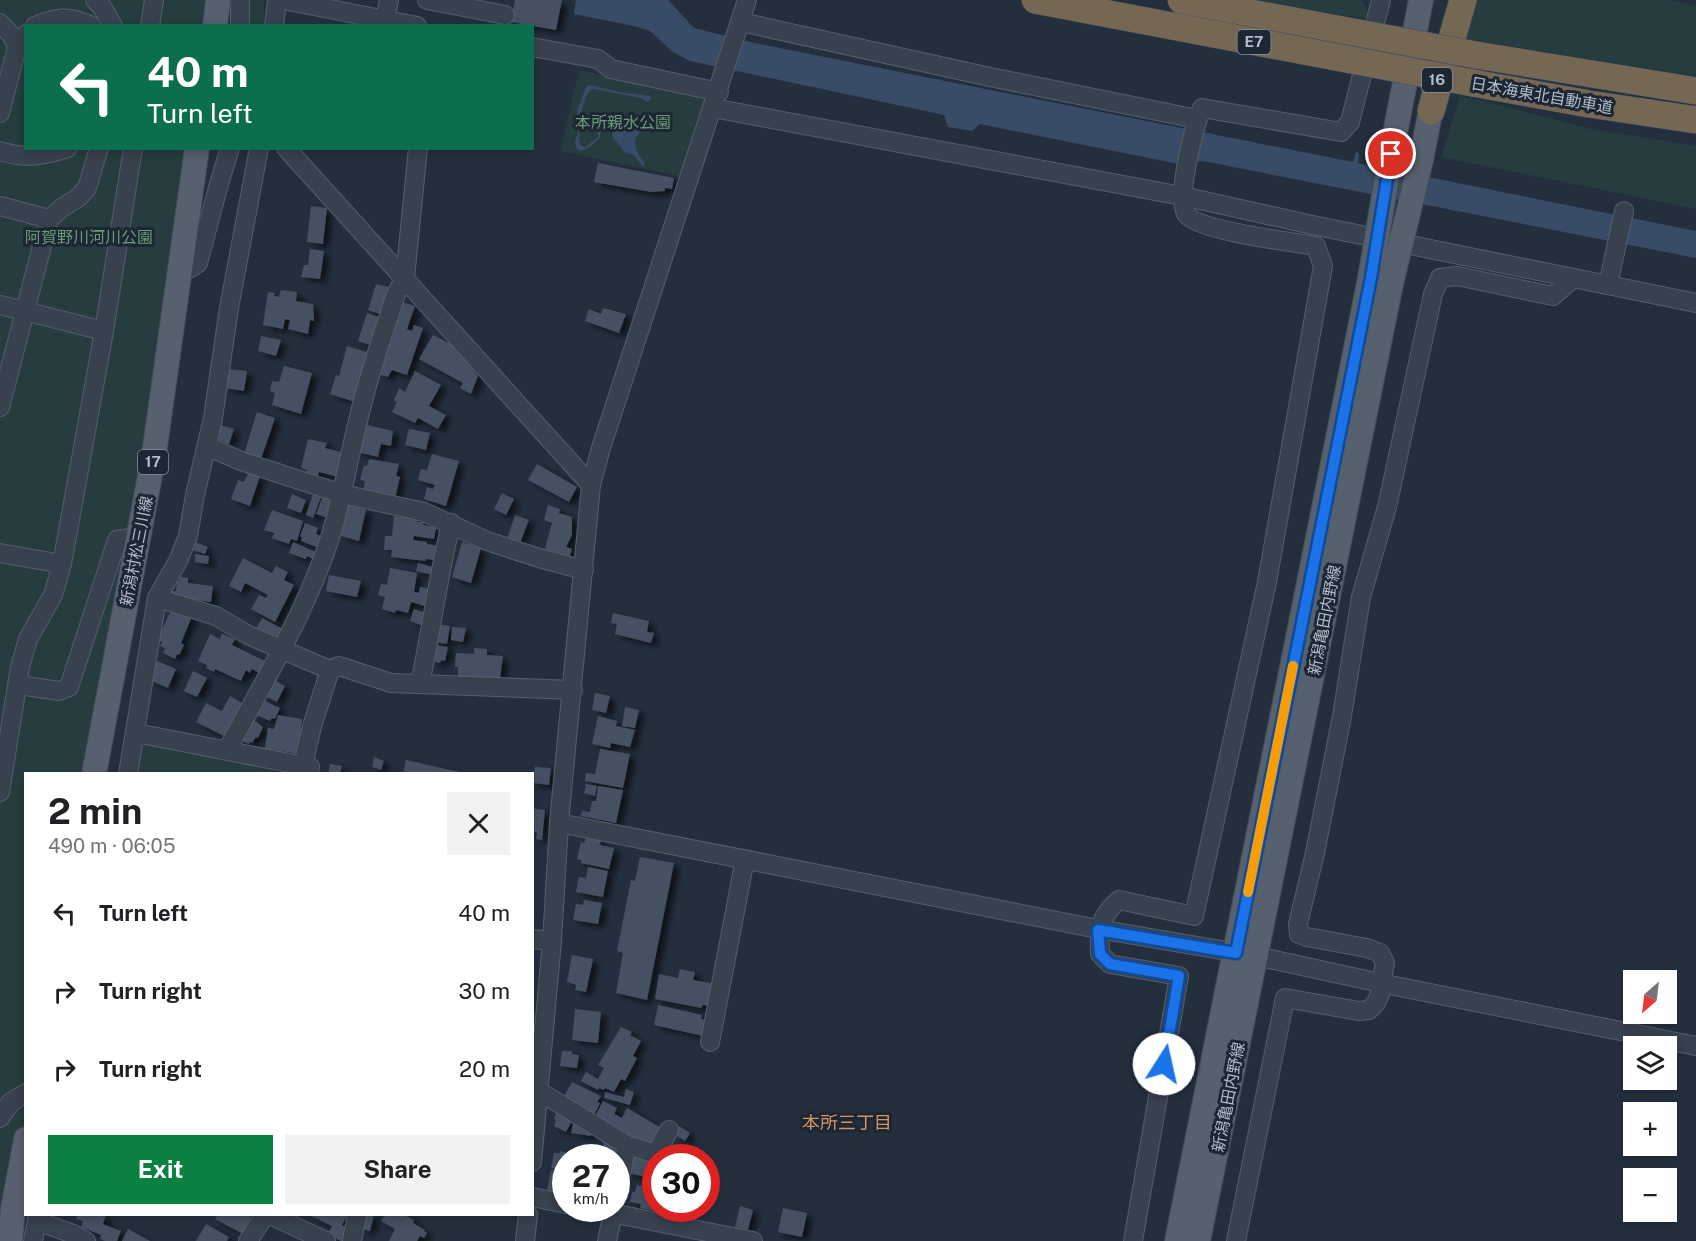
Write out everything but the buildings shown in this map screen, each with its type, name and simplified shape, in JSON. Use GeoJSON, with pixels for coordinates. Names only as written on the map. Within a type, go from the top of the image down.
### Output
{"type":"FeatureCollection","features":[{"type":"Feature","properties":{"kind":"highway","name":"日本海東北自動車道"},"geometry":{"type":"LineString","coordinates":[[1035,0],[1473,83],[1696,120]]}},
{"type":"Feature","properties":{"kind":"highway","name":"日本海東北自動車道"},"geometry":{"type":"LineString","coordinates":[[1180,0],[1476,55],[1696,91]]}},
{"type":"Feature","properties":{"kind":"highway"},"geometry":{"type":"LineString","coordinates":[[1431,111],[1463,0]]}},
{"type":"Feature","properties":{"kind":"highway"},"geometry":{"type":"LineString","coordinates":[[1589,104],[1696,129]]}},
{"type":"Feature","properties":{"kind":"main road"},"geometry":{"type":"LineString","coordinates":[[215,24],[219,0]]}},
{"type":"Feature","properties":{"kind":"main road","name":"新潟亀田内野線"},"geometry":{"type":"LineString","coordinates":[[1198,1241],[1246,955],[1381,281],[1391,154],[1421,0]]}},
{"type":"Feature","properties":{"kind":"main road","name":"新潟亀田内野線"},"geometry":{"type":"LineString","coordinates":[[1381,281],[1421,160],[1452,0]]}},
{"type":"Feature","properties":{"kind":"main road","name":"新潟村松三川線"},"geometry":{"type":"LineString","coordinates":[[94,772],[154,454],[197,150]]}},
{"type":"Feature","properties":{"kind":"main road","name":"新潟亀田内野線"},"geometry":{"type":"LineString","coordinates":[[1178,1241],[1246,955]]}},
{"type":"Feature","properties":{"kind":"main road"},"geometry":{"type":"LineString","coordinates":[[10,1241],[13,1209],[24,1150]]}},
{"type":"Feature","properties":{"kind":"street"},"geometry":{"type":"LineString","coordinates":[[95,0],[112,24]]}},
{"type":"Feature","properties":{"kind":"street"},"geometry":{"type":"LineString","coordinates":[[150,24],[154,0]]}},
{"type":"Feature","properties":{"kind":"street"},"geometry":{"type":"LineString","coordinates":[[240,0],[240,24]]}},
{"type":"Feature","properties":{"kind":"street"},"geometry":{"type":"LineString","coordinates":[[274,24],[277,0]]}},
{"type":"Feature","properties":{"kind":"street"},"geometry":{"type":"LineString","coordinates":[[283,0],[409,24]]}},
{"type":"Feature","properties":{"kind":"street"},"geometry":{"type":"LineString","coordinates":[[386,20],[389,0]]}},
{"type":"Feature","properties":{"kind":"street"},"geometry":{"type":"LineString","coordinates":[[415,24],[418,0]]}},
{"type":"Feature","properties":{"kind":"street"},"geometry":{"type":"LineString","coordinates":[[426,0],[505,15]]}},
{"type":"Feature","properties":{"kind":"street"},"geometry":{"type":"LineString","coordinates":[[534,1126],[552,941],[559,823],[591,485],[601,448],[747,0]]}},
{"type":"Feature","properties":{"kind":"street"},"geometry":{"type":"LineString","coordinates":[[1133,1241],[1179,976],[1110,964],[1100,954],[1098,930],[1109,908],[1119,900],[1194,916],[1267,582],[1323,266],[1316,246],[1214,228],[1194,220],[1187,215],[1182,196],[1186,173],[1197,119],[1202,108],[1341,132],[1350,122],[1381,0]]}},
{"type":"Feature","properties":{"kind":"street"},"geometry":{"type":"LineString","coordinates":[[41,24],[61,17],[80,20],[88,24]]}},
{"type":"Feature","properties":{"kind":"street"},"geometry":{"type":"LineString","coordinates":[[741,22],[990,77],[1197,119]]}},
{"type":"Feature","properties":{"kind":"street"},"geometry":{"type":"LineString","coordinates":[[0,23],[13,37],[21,41],[0,113]]}},
{"type":"Feature","properties":{"kind":"street"},"geometry":{"type":"LineString","coordinates":[[534,47],[598,59],[611,69],[716,100],[1572,279],[1610,277],[1696,303]]}},
{"type":"Feature","properties":{"kind":"street"},"geometry":{"type":"LineString","coordinates":[[0,151],[17,156],[45,156],[62,150]]}},
{"type":"Feature","properties":{"kind":"street"},"geometry":{"type":"LineString","coordinates":[[0,406],[50,219],[87,188],[98,150]]}},
{"type":"Feature","properties":{"kind":"street"},"geometry":{"type":"LineString","coordinates":[[0,792],[20,668],[28,639],[53,595],[62,564],[104,331],[132,150]]}},
{"type":"Feature","properties":{"kind":"street"},"geometry":{"type":"LineString","coordinates":[[179,275],[198,263],[229,150]]}},
{"type":"Feature","properties":{"kind":"street"},"geometry":{"type":"LineString","coordinates":[[128,772],[157,597],[178,561],[188,536],[213,418],[231,297],[259,150]]}},
{"type":"Feature","properties":{"kind":"street"},"geometry":{"type":"LineString","coordinates":[[288,150],[591,485]]}},
{"type":"Feature","properties":{"kind":"street"},"geometry":{"type":"LineString","coordinates":[[227,750],[282,649],[324,556],[342,495],[359,414],[396,294],[405,278],[418,150]]}},
{"type":"Feature","properties":{"kind":"street"},"geometry":{"type":"LineString","coordinates":[[0,206],[50,219]]}},
{"type":"Feature","properties":{"kind":"street"},"geometry":{"type":"LineString","coordinates":[[1610,277],[1624,211]]}},
{"type":"Feature","properties":{"kind":"street"},"geometry":{"type":"LineString","coordinates":[[1236,1241],[1285,998],[1359,1011],[1369,1010],[1376,1004],[1380,994],[1385,963],[1380,953],[1367,948],[1307,938],[1299,934],[1298,924],[1315,853],[1342,716],[1361,597],[1387,507],[1433,294],[1440,278],[1457,276],[1553,296],[1572,279]]}},
{"type":"Feature","properties":{"kind":"street"},"geometry":{"type":"LineString","coordinates":[[0,305],[104,331]]}},
{"type":"Feature","properties":{"kind":"street"},"geometry":{"type":"LineString","coordinates":[[207,446],[241,461],[342,495],[424,512],[487,541],[584,570]]}},
{"type":"Feature","properties":{"kind":"street"},"geometry":{"type":"LineString","coordinates":[[418,684],[422,674],[442,558],[451,523]]}},
{"type":"Feature","properties":{"kind":"street"},"geometry":{"type":"LineString","coordinates":[[19,685],[59,691],[69,687],[117,540],[138,537]]}},
{"type":"Feature","properties":{"kind":"street"},"geometry":{"type":"LineString","coordinates":[[0,553],[62,564]]}},
{"type":"Feature","properties":{"kind":"street"},"geometry":{"type":"LineString","coordinates":[[157,597],[216,616],[248,634],[330,670],[339,666],[391,683],[573,690]]}},
{"type":"Feature","properties":{"kind":"street"},"geometry":{"type":"LineString","coordinates":[[136,733],[227,750],[306,770],[312,726],[330,670]]}},
{"type":"Feature","properties":{"kind":"street"},"geometry":{"type":"LineString","coordinates":[[559,823],[1098,930],[1246,955],[1380,984],[1696,1046]]}},
{"type":"Feature","properties":{"kind":"street"},"geometry":{"type":"LineString","coordinates":[[710,1042],[746,859]]}},
{"type":"Feature","properties":{"kind":"street"},"geometry":{"type":"LineString","coordinates":[[534,939],[552,941]]}},
{"type":"Feature","properties":{"kind":"street"},"geometry":{"type":"LineString","coordinates":[[536,1089],[625,1144]]}},
{"type":"Feature","properties":{"kind":"street"},"geometry":{"type":"LineString","coordinates":[[0,1118],[11,1102],[24,1094]]}},
{"type":"Feature","properties":{"kind":"street"},"geometry":{"type":"LineString","coordinates":[[630,1146],[656,1154],[669,1130]]}},
{"type":"Feature","properties":{"kind":"street"},"geometry":{"type":"LineString","coordinates":[[534,1197],[552,1201]]}},
{"type":"Feature","properties":{"kind":"street"},"geometry":{"type":"LineString","coordinates":[[630,1210],[753,1241]]}},
{"type":"Feature","properties":{"kind":"street"},"geometry":{"type":"LineString","coordinates":[[248,1241],[264,1216]]}},
{"type":"Feature","properties":{"kind":"street"},"geometry":{"type":"LineString","coordinates":[[272,1216],[326,1241]]}},
{"type":"Feature","properties":{"kind":"street"},"geometry":{"type":"LineString","coordinates":[[352,1241],[357,1216]]}},
{"type":"Feature","properties":{"kind":"street"},"geometry":{"type":"LineString","coordinates":[[525,1241],[528,1216]]}},
{"type":"Feature","properties":{"kind":"street"},"geometry":{"type":"LineString","coordinates":[[33,1241],[38,1218],[86,1241]]}},
{"type":"Feature","properties":{"kind":"street"},"geometry":{"type":"LineString","coordinates":[[607,1241],[611,1222]]}},
{"type":"Feature","properties":{"kind":"green space","name":"阿賀野川河川公園"},"geometry":{"type":"Polygon","coordinates":[[[0,0],[212,0],[209,24],[24,24],[24,150],[192,150],[137,509],[88,772],[24,772],[24,1138],[0,1241],[0,0]]]}},
{"type":"Feature","properties":{"kind":"green space"},"geometry":{"type":"Polygon","coordinates":[[[243,0],[264,0],[264,24],[243,24],[243,0]]]}},
{"type":"Feature","properties":{"kind":"green space"},"geometry":{"type":"Polygon","coordinates":[[[1254,0],[1359,0],[1365,6],[1367,19],[1254,0]]]}},
{"type":"Feature","properties":{"kind":"green space"},"geometry":{"type":"Polygon","coordinates":[[[1471,0],[1670,0],[1696,6],[1696,76],[1461,38],[1471,0]]]}},
{"type":"Feature","properties":{"kind":"green space","name":"本所親水公園"},"geometry":{"type":"Polygon","coordinates":[[[579,70],[706,99],[683,177],[560,151],[579,70]]]}},
{"type":"Feature","properties":{"kind":"green space"},"geometry":{"type":"Polygon","coordinates":[[[1460,96],[1590,129],[1696,146],[1696,209],[1441,157],[1460,96]]]}},
{"type":"Feature","properties":{"kind":"green space"},"geometry":{"type":"Polygon","coordinates":[[[139,742],[274,770],[274,772],[133,772],[139,742]]]}},
{"type":"Feature","properties":{"kind":"water"},"geometry":{"type":"Polygon","coordinates":[[[576,0],[668,0],[694,28],[754,43],[1353,162],[1356,152],[1359,153],[1358,163],[1696,231],[1696,258],[1203,161],[1179,164],[980,124],[972,131],[948,127],[944,115],[690,61],[673,52],[650,31],[574,14],[576,0]]]}},
{"type":"Feature","properties":{"kind":"water"},"geometry":{"type":"Polygon","coordinates":[[[587,86],[652,98],[648,102],[641,98],[594,89],[584,101],[581,118],[579,135],[581,146],[585,147],[598,137],[600,122],[610,112],[646,123],[646,127],[637,136],[635,144],[645,164],[643,167],[634,155],[624,152],[612,136],[613,131],[608,126],[614,121],[610,115],[603,122],[600,137],[594,144],[580,151],[577,149],[575,141],[579,125],[577,117],[587,86]]]}},
{"type":"Feature","properties":{"kind":"slow traffic"},"geometry":{"type":"LineString","coordinates":[[1248,892],[1293,666]]}},
{"type":"Feature","properties":{"kind":"district","name":"本所三丁目"},"geometry":{"type":"Point","coordinates":[847,1123]}},
{"type":"Feature","properties":{"kind":"route"},"geometry":{"type":"LineString","coordinates":[[1164,1064],[1179,976],[1110,964],[1100,954],[1098,930],[1236,953],[1371,278],[1391,154]]}}]}
